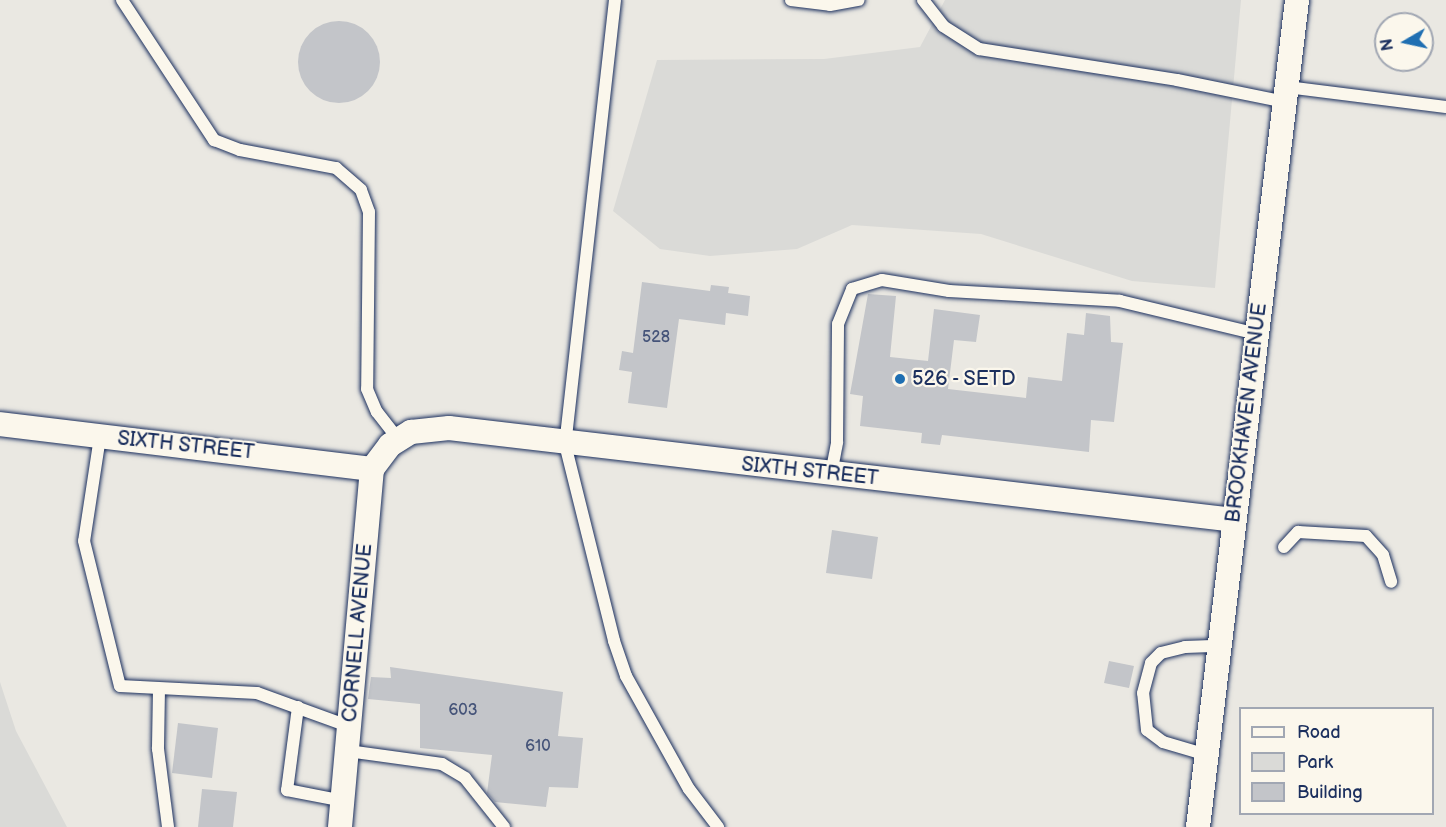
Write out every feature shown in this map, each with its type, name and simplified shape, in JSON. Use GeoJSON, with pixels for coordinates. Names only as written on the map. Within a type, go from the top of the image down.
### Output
{"type":"FeatureCollection","features":[{"type":"Feature","properties":{"kind":"street","name":"BROOKHAVEN AVENUE"},"geometry":{"type":"LineString","coordinates":[[1198,827],[1297,0]]}},
{"type":"Feature","properties":{"kind":"street","name":"SIXTH STREET"},"geometry":{"type":"LineString","coordinates":[[0,424],[372,469]]}},
{"type":"Feature","properties":{"kind":"street","name":"SIXTH STREET"},"geometry":{"type":"LineString","coordinates":[[394,442],[411,432],[449,428],[565,444],[1234,520]]}},
{"type":"Feature","properties":{"kind":"street"},"geometry":{"type":"LineString","coordinates":[[372,469],[394,442]]}},
{"type":"Feature","properties":{"kind":"street","name":"CORNELL AVENUE"},"geometry":{"type":"LineString","coordinates":[[340,827],[351,727],[372,469]]}},
{"type":"Feature","properties":{"kind":"lane"},"geometry":{"type":"LineString","coordinates":[[122,0],[214,140],[240,150],[336,168],[361,190],[369,212],[368,389],[377,412],[394,442]]}},
{"type":"Feature","properties":{"kind":"lane"},"geometry":{"type":"LineString","coordinates":[[615,0],[565,444],[614,641],[626,676],[689,789],[718,827]]}},
{"type":"Feature","properties":{"kind":"lane"},"geometry":{"type":"LineString","coordinates":[[791,0],[830,5],[859,0]]}},
{"type":"Feature","properties":{"kind":"lane"},"geometry":{"type":"LineString","coordinates":[[923,0],[943,26],[979,49],[1177,80],[1286,94],[1446,107]]}},
{"type":"Feature","properties":{"kind":"lane"},"geometry":{"type":"LineString","coordinates":[[831,474],[837,442],[838,324],[852,289],[882,280],[949,291],[1120,301],[1257,333]]}},
{"type":"Feature","properties":{"kind":"lane"},"geometry":{"type":"LineString","coordinates":[[100,437],[84,541],[86,560],[120,686],[257,693],[351,727]]}},
{"type":"Feature","properties":{"kind":"lane"},"geometry":{"type":"LineString","coordinates":[[1284,547],[1298,532],[1366,536],[1383,555],[1391,582]]}},
{"type":"Feature","properties":{"kind":"lane"},"geometry":{"type":"LineString","coordinates":[[1206,755],[1163,742],[1147,730],[1143,693],[1151,663],[1161,653],[1185,647],[1219,646]]}},
{"type":"Feature","properties":{"kind":"lane"},"geometry":{"type":"LineString","coordinates":[[159,689],[158,749],[168,827]]}},
{"type":"Feature","properties":{"kind":"lane"},"geometry":{"type":"LineString","coordinates":[[298,707],[287,790],[343,801]]}},
{"type":"Feature","properties":{"kind":"lane"},"geometry":{"type":"LineString","coordinates":[[348,751],[442,764],[465,778],[504,827]]}},
{"type":"Feature","properties":{"kind":"shaded area"},"geometry":{"type":"Polygon","coordinates":[[[0,0],[1446,0],[1446,827],[0,827],[0,0]]]}},
{"type":"Feature","properties":{"kind":"green space"},"geometry":{"type":"Polygon","coordinates":[[[945,0],[1241,0],[1215,288],[1132,281],[981,234],[852,225],[797,249],[710,256],[660,249],[613,211],[657,60],[824,59],[920,47],[945,0]]]}},
{"type":"Feature","properties":{"kind":"green space"},"geometry":{"type":"Polygon","coordinates":[[[0,682],[16,731],[67,827],[0,827],[0,682]]]}},
{"type":"Feature","properties":{"kind":"building"},"geometry":{"type":"Polygon","coordinates":[[[339,21],[355,24],[368,33],[377,46],[380,62],[377,78],[368,91],[355,100],[339,103],[323,100],[310,91],[301,78],[298,62],[301,46],[310,33],[323,24],[339,21]]]}},
{"type":"Feature","properties":{"kind":"building"},"geometry":{"type":"Polygon","coordinates":[[[642,282],[710,291],[711,285],[729,287],[728,293],[750,296],[748,316],[726,313],[725,325],[679,319],[667,408],[628,403],[632,372],[619,370],[622,351],[633,353],[642,282]]]}},
{"type":"Feature","properties":{"kind":"building","name":"526 - SETD"},"geometry":{"type":"Polygon","coordinates":[[[868,294],[896,296],[890,357],[928,361],[934,309],[980,315],[976,342],[954,340],[948,389],[1026,398],[1028,377],[1062,381],[1067,333],[1084,335],[1086,313],[1110,316],[1111,342],[1123,343],[1114,422],[1091,420],[1089,452],[942,435],[940,445],[921,443],[922,433],[860,426],[863,396],[850,394],[868,294]]]}},
{"type":"Feature","properties":{"kind":"building"},"geometry":{"type":"Polygon","coordinates":[[[832,530],[878,537],[872,579],[826,573],[832,530]]]}},
{"type":"Feature","properties":{"kind":"building"},"geometry":{"type":"Polygon","coordinates":[[[1109,661],[1134,666],[1129,688],[1104,683],[1109,661]]]}},
{"type":"Feature","properties":{"kind":"building"},"geometry":{"type":"Polygon","coordinates":[[[390,667],[563,692],[558,736],[583,738],[578,788],[549,787],[546,807],[495,802],[487,793],[492,755],[420,748],[420,704],[368,699],[371,677],[391,678],[390,667]]]}},
{"type":"Feature","properties":{"kind":"building"},"geometry":{"type":"Polygon","coordinates":[[[178,723],[218,728],[212,778],[172,773],[178,723]]]}},
{"type":"Feature","properties":{"kind":"building"},"geometry":{"type":"Polygon","coordinates":[[[202,789],[237,792],[233,827],[198,827],[202,789]]]}},
{"type":"Feature","properties":{"kind":"place","name":"526 - SETD"},"geometry":{"type":"Point","coordinates":[900,379]}}]}
